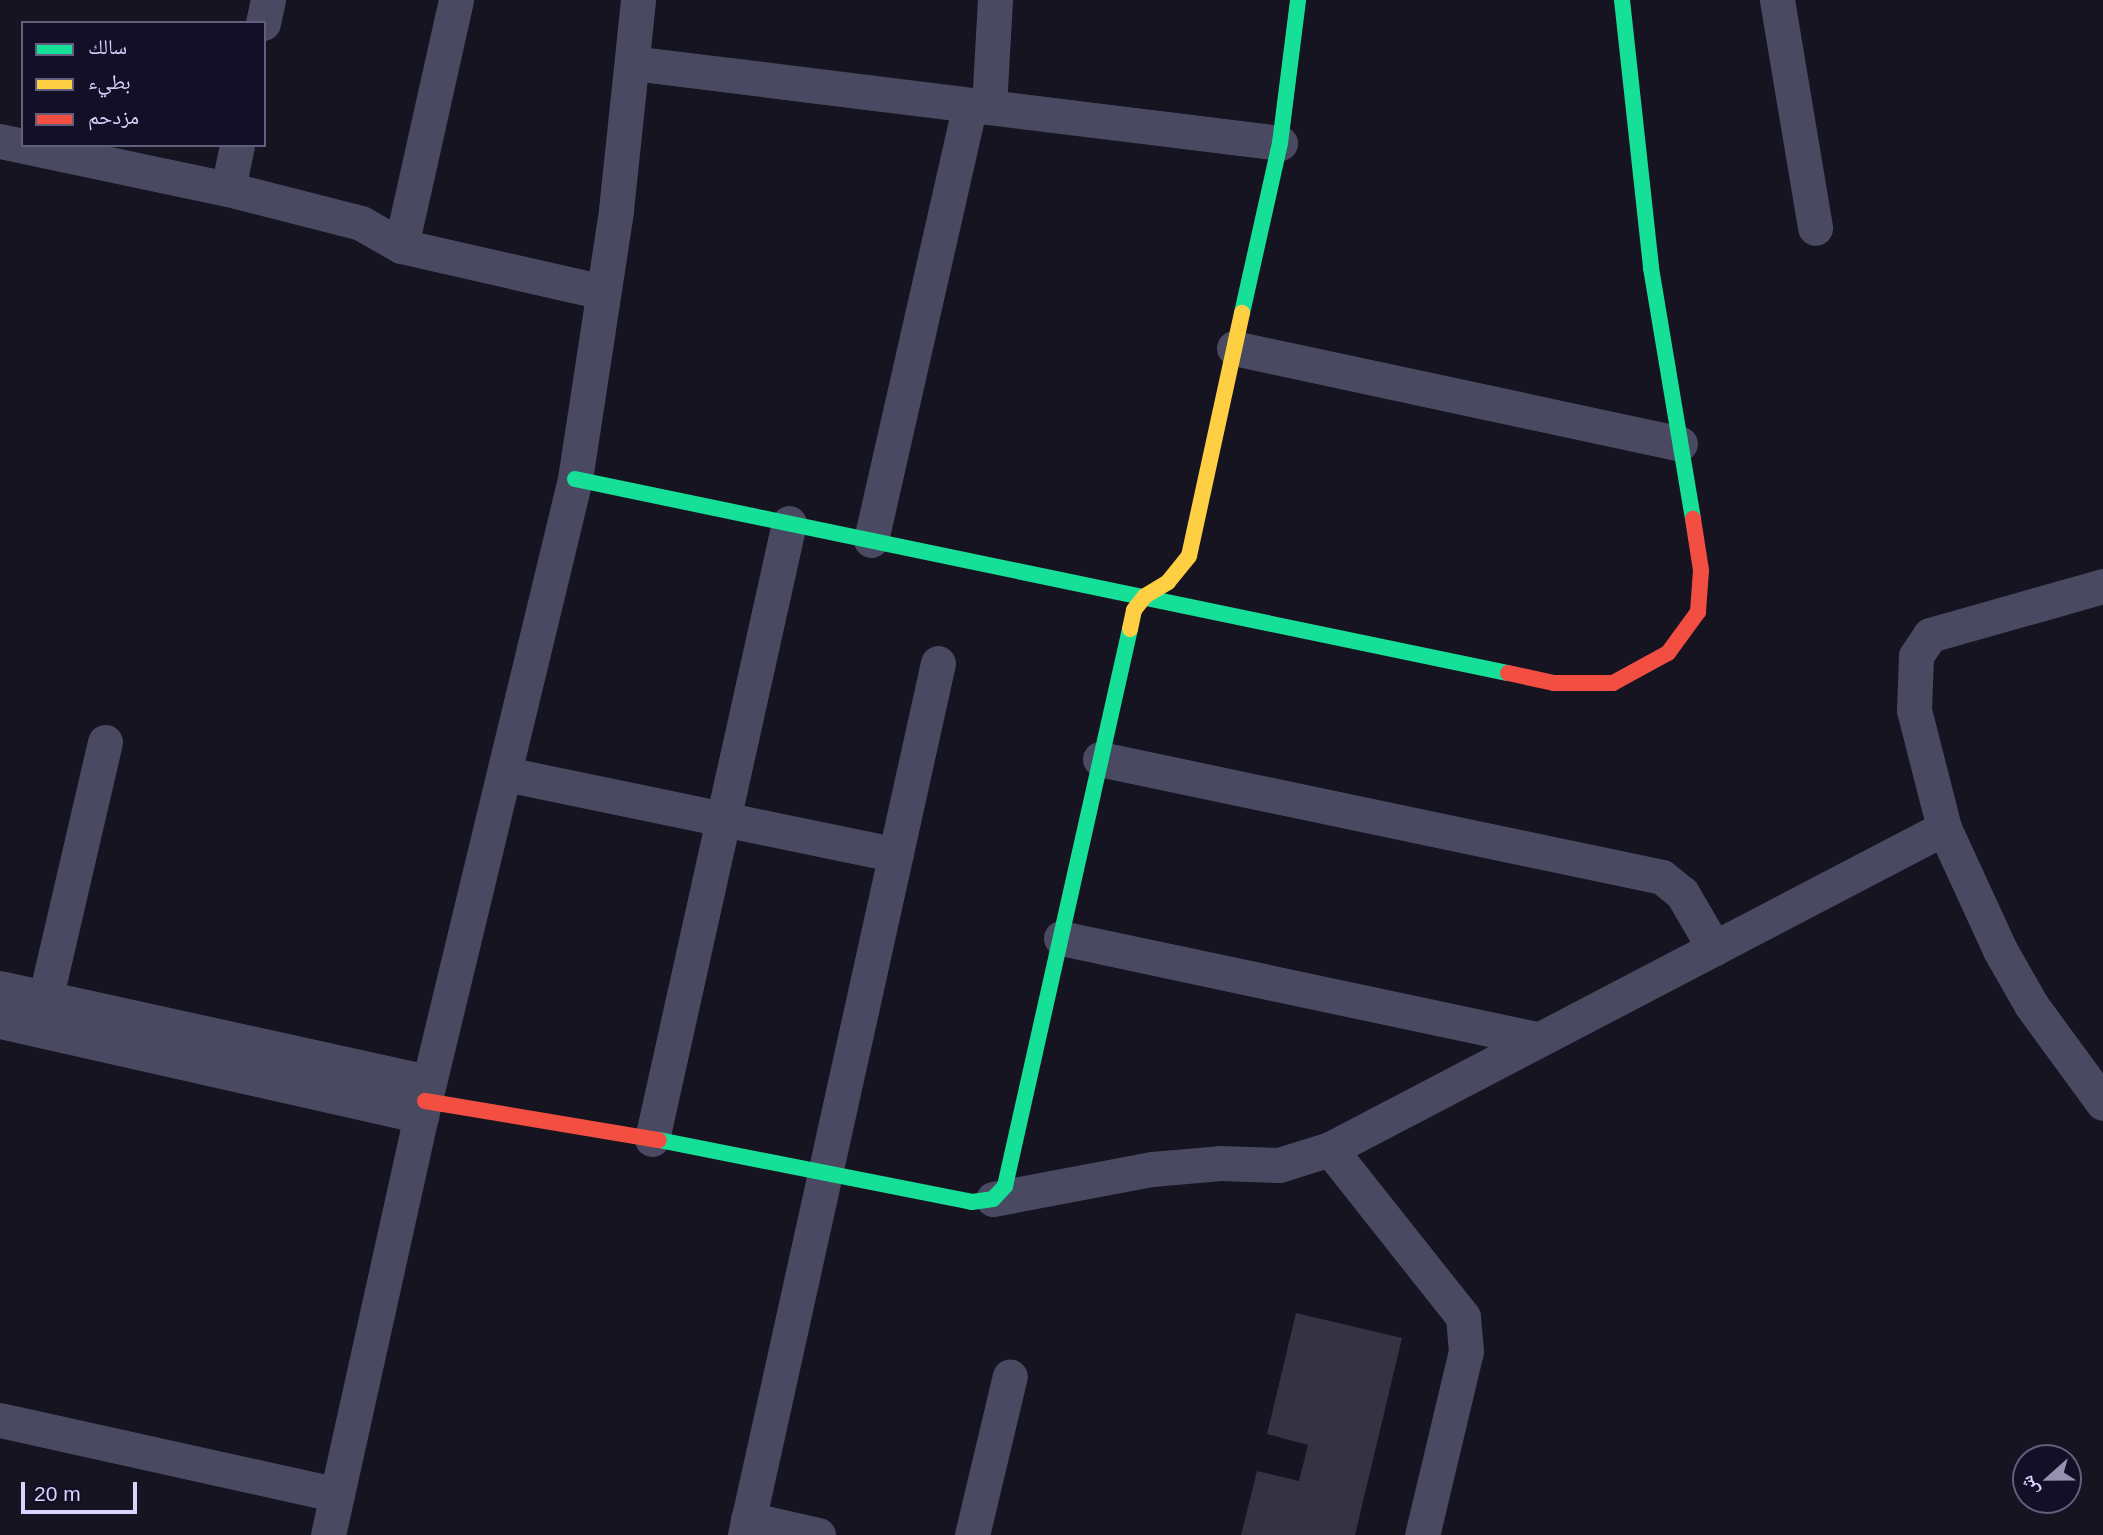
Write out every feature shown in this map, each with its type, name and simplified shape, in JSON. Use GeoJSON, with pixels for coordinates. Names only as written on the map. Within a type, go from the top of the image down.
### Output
{"type":"FeatureCollection","features":[{"type":"Feature","properties":{"kind":"street"},"geometry":{"type":"LineString","coordinates":[[263,21],[268,0]]}},
{"type":"Feature","properties":{"kind":"street"},"geometry":{"type":"LineString","coordinates":[[401,246],[456,0]]}},
{"type":"Feature","properties":{"kind":"street"},"geometry":{"type":"LineString","coordinates":[[328,1535],[425,1100],[575,480],[604,292],[638,0]]}},
{"type":"Feature","properties":{"kind":"street"},"geometry":{"type":"LineString","coordinates":[[871,540],[979,106],[995,0]]}},
{"type":"Feature","properties":{"kind":"street"},"geometry":{"type":"LineString","coordinates":[[993,1199],[1005,1186],[1134,610],[1145,596],[1168,582],[1189,556],[1280,143],[1298,0]]}},
{"type":"Feature","properties":{"kind":"street"},"geometry":{"type":"LineString","coordinates":[[575,480],[1145,596],[1554,683],[1613,683],[1668,653],[1698,612],[1701,570],[1651,268],[1622,0]]}},
{"type":"Feature","properties":{"kind":"street"},"geometry":{"type":"LineString","coordinates":[[1777,0],[1815,228]]}},
{"type":"Feature","properties":{"kind":"street"},"geometry":{"type":"LineString","coordinates":[[632,63],[1280,143]]}},
{"type":"Feature","properties":{"kind":"street"},"geometry":{"type":"LineString","coordinates":[[0,141],[21,145]]}},
{"type":"Feature","properties":{"kind":"street"},"geometry":{"type":"LineString","coordinates":[[28,147],[228,189],[361,223],[401,246],[604,292]]}},
{"type":"Feature","properties":{"kind":"street"},"geometry":{"type":"LineString","coordinates":[[228,189],[237,147]]}},
{"type":"Feature","properties":{"kind":"street"},"geometry":{"type":"LineString","coordinates":[[1234,348],[1680,444]]}},
{"type":"Feature","properties":{"kind":"street"},"geometry":{"type":"LineString","coordinates":[[652,1139],[789,523]]}},
{"type":"Feature","properties":{"kind":"street"},"geometry":{"type":"LineString","coordinates":[[2103,586],[1930,635],[1916,656],[1914,710],[1944,828],[2000,950],[2032,1006],[2103,1103]]}},
{"type":"Feature","properties":{"kind":"street"},"geometry":{"type":"LineString","coordinates":[[818,1535],[746,1527],[827,1174],[938,663]]}},
{"type":"Feature","properties":{"kind":"street"},"geometry":{"type":"LineString","coordinates":[[45,1000],[105,742]]}},
{"type":"Feature","properties":{"kind":"street"},"geometry":{"type":"LineString","coordinates":[[1100,759],[1662,877],[1682,893],[1714,947]]}},
{"type":"Feature","properties":{"kind":"street"},"geometry":{"type":"LineString","coordinates":[[506,774],[896,855]]}},
{"type":"Feature","properties":{"kind":"street"},"geometry":{"type":"LineString","coordinates":[[0,1021],[652,1139],[972,1202],[1152,1170],[1220,1163],[1279,1165],[1330,1149],[1944,828]]}},
{"type":"Feature","properties":{"kind":"street"},"geometry":{"type":"LineString","coordinates":[[1061,938],[1538,1039]]}},
{"type":"Feature","properties":{"kind":"street"},"geometry":{"type":"LineString","coordinates":[[0,988],[425,1100]]}},
{"type":"Feature","properties":{"kind":"street"},"geometry":{"type":"LineString","coordinates":[[1330,1149],[1463,1317],[1465,1351],[1422,1535]]}},
{"type":"Feature","properties":{"kind":"street"},"geometry":{"type":"LineString","coordinates":[[972,1535],[1010,1376]]}},
{"type":"Feature","properties":{"kind":"street"},"geometry":{"type":"LineString","coordinates":[[0,1420],[337,1495]]}},
{"type":"Feature","properties":{"kind":"building"},"geometry":{"type":"Polygon","coordinates":[[[1296,1313],[1402,1338],[1355,1535],[1241,1535],[1257,1471],[1299,1481],[1308,1445],[1267,1434],[1296,1313]]]}},
{"type":"Feature","properties":{"kind":"traffic: fast"},"geometry":{"type":"LineString","coordinates":[[1242,313],[1280,143],[1298,0]]}},
{"type":"Feature","properties":{"kind":"traffic: fast"},"geometry":{"type":"LineString","coordinates":[[1622,0],[1651,268],[1693,519]]}},
{"type":"Feature","properties":{"kind":"traffic: fast"},"geometry":{"type":"LineString","coordinates":[[575,479],[1508,673]]}},
{"type":"Feature","properties":{"kind":"traffic: fast"},"geometry":{"type":"LineString","coordinates":[[659,1140],[972,1202],[993,1199],[1005,1186],[1130,629]]}},
{"type":"Feature","properties":{"kind":"traffic: slow"},"geometry":{"type":"LineString","coordinates":[[1130,629],[1134,610],[1145,596],[1168,582],[1189,556],[1242,313]]}},
{"type":"Feature","properties":{"kind":"traffic: jam"},"geometry":{"type":"LineString","coordinates":[[1508,673],[1554,683],[1613,683],[1668,653],[1698,612],[1701,570],[1693,519]]}},
{"type":"Feature","properties":{"kind":"traffic: jam"},"geometry":{"type":"LineString","coordinates":[[425,1101],[659,1140]]}}]}
